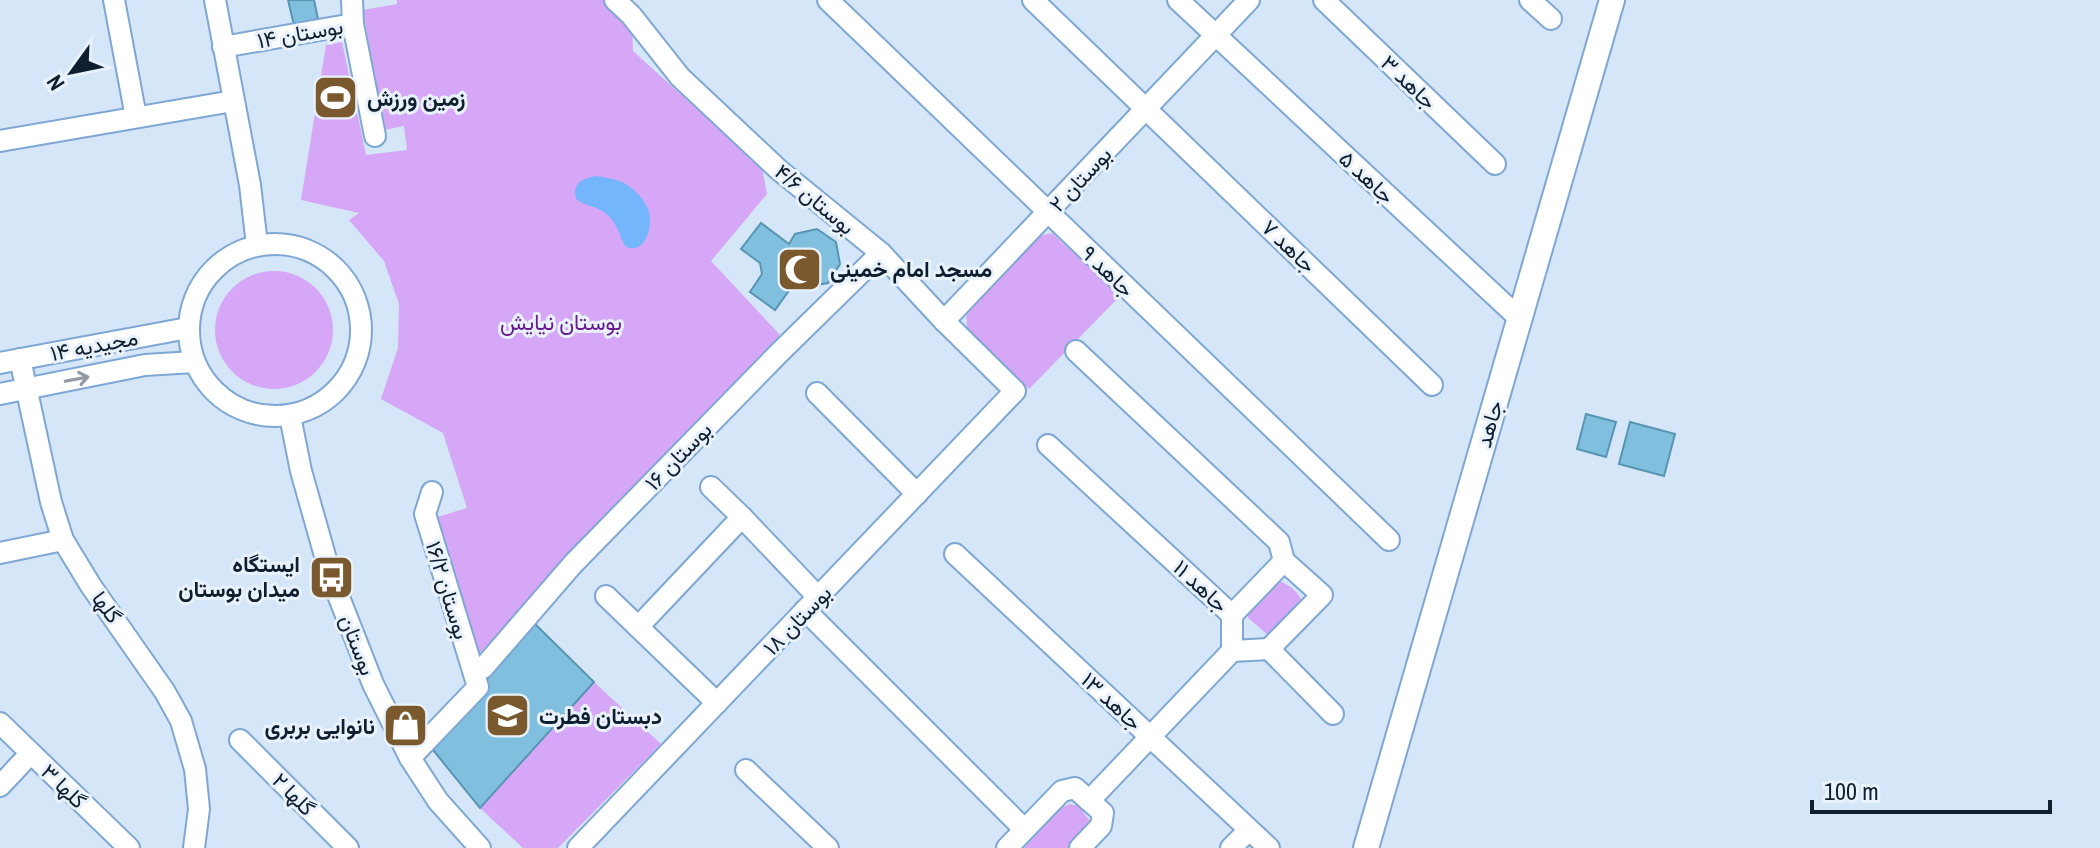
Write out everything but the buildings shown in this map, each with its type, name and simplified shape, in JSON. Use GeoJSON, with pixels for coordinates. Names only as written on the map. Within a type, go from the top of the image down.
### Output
{"type":"FeatureCollection","features":[{"type":"Feature","properties":{"kind":"main road","name":"جاهد"},"geometry":{"type":"LineString","coordinates":[[1366,848],[1612,0]]}},
{"type":"Feature","properties":{"kind":"street"},"geometry":{"type":"LineString","coordinates":[[114,0],[136,117]]}},
{"type":"Feature","properties":{"kind":"street"},"geometry":{"type":"LineString","coordinates":[[215,0],[250,185],[257,245]]}},
{"type":"Feature","properties":{"kind":"street","name":"بوستان ۱۴"},"geometry":{"type":"LineString","coordinates":[[223,47],[353,24],[352,0]]}},
{"type":"Feature","properties":{"kind":"street","name":"بوستان ۴/۶"},"geometry":{"type":"LineString","coordinates":[[615,0],[631,15],[680,77],[779,170],[881,253],[1015,391]]}},
{"type":"Feature","properties":{"kind":"street","name":"جاهد ۹"},"geometry":{"type":"LineString","coordinates":[[828,0],[1389,540]]}},
{"type":"Feature","properties":{"kind":"street","name":"جاهد ۷"},"geometry":{"type":"LineString","coordinates":[[1033,0],[1432,385]]}},
{"type":"Feature","properties":{"kind":"street"},"geometry":{"type":"LineString","coordinates":[[1178,0],[1215,35]]}},
{"type":"Feature","properties":{"kind":"street","name":"بوستان ۲"},"geometry":{"type":"LineString","coordinates":[[944,321],[1249,0]]}},
{"type":"Feature","properties":{"kind":"street","name":"جاهد ۳"},"geometry":{"type":"LineString","coordinates":[[1324,0],[1495,164]]}},
{"type":"Feature","properties":{"kind":"street"},"geometry":{"type":"LineString","coordinates":[[1530,0],[1551,19]]}},
{"type":"Feature","properties":{"kind":"street"},"geometry":{"type":"LineString","coordinates":[[353,24],[375,136]]}},
{"type":"Feature","properties":{"kind":"street","name":"جاهد ۵"},"geometry":{"type":"LineString","coordinates":[[1215,35],[1520,319]]}},
{"type":"Feature","properties":{"kind":"street"},"geometry":{"type":"LineString","coordinates":[[0,141],[233,101]]}},
{"type":"Feature","properties":{"kind":"street"},"geometry":{"type":"LineString","coordinates":[[276,243],[309,250],[337,270],[356,299],[362,333],[354,366],[335,394],[307,411],[290,416],[273,418],[239,410],[212,390],[194,362],[188,328],[195,294],[215,267],[243,249],[257,245],[276,243]]}},
{"type":"Feature","properties":{"kind":"street","name":"بوستان ۱۶"},"geometry":{"type":"LineString","coordinates":[[410,758],[573,564],[881,253]]}},
{"type":"Feature","properties":{"kind":"street","name":"مجیدیه ۱۴"},"geometry":{"type":"LineString","coordinates":[[10,361],[188,328]]}},
{"type":"Feature","properties":{"kind":"street"},"geometry":{"type":"LineString","coordinates":[[1076,351],[1279,542],[1284,561],[1322,595],[1269,649],[1232,651],[1089,801]]}},
{"type":"Feature","properties":{"kind":"street","name":"گلها"},"geometry":{"type":"LineString","coordinates":[[10,361],[27,389],[51,502],[63,540],[165,692],[181,721],[195,769],[199,809],[194,848]]}},
{"type":"Feature","properties":{"kind":"street"},"geometry":{"type":"LineString","coordinates":[[0,394],[145,365],[194,362]]}},
{"type":"Feature","properties":{"kind":"street","name":"بوستان ۱۸"},"geometry":{"type":"LineString","coordinates":[[578,848],[1015,391]]}},
{"type":"Feature","properties":{"kind":"street"},"geometry":{"type":"LineString","coordinates":[[817,393],[917,494]]}},
{"type":"Feature","properties":{"kind":"street","name":"بوستان"},"geometry":{"type":"LineString","coordinates":[[290,416],[301,471],[331,577],[373,684],[410,758],[438,801],[480,848]]}},
{"type":"Feature","properties":{"kind":"street","name":"جاهد ۱۱"},"geometry":{"type":"LineString","coordinates":[[1048,445],[1232,615],[1232,651]]}},
{"type":"Feature","properties":{"kind":"street"},"geometry":{"type":"LineString","coordinates":[[711,487],[742,517],[811,604],[1024,829]]}},
{"type":"Feature","properties":{"kind":"street","name":"بوستان ۱۶/۲"},"geometry":{"type":"LineString","coordinates":[[432,492],[425,514],[480,678]]}},
{"type":"Feature","properties":{"kind":"street"},"geometry":{"type":"LineString","coordinates":[[638,627],[742,517]]}},
{"type":"Feature","properties":{"kind":"street"},"geometry":{"type":"LineString","coordinates":[[0,553],[63,540]]}},
{"type":"Feature","properties":{"kind":"street","name":"جاهد ۱۳"},"geometry":{"type":"LineString","coordinates":[[955,554],[1269,848]]}},
{"type":"Feature","properties":{"kind":"street"},"geometry":{"type":"LineString","coordinates":[[1232,615],[1284,561]]}},
{"type":"Feature","properties":{"kind":"street"},"geometry":{"type":"LineString","coordinates":[[606,596],[717,703]]}},
{"type":"Feature","properties":{"kind":"street"},"geometry":{"type":"LineString","coordinates":[[1269,649],[1333,714]]}},
{"type":"Feature","properties":{"kind":"street","name":"گلها ۳"},"geometry":{"type":"LineString","coordinates":[[0,723],[129,848]]}},
{"type":"Feature","properties":{"kind":"street","name":"گلها ۲"},"geometry":{"type":"LineString","coordinates":[[240,740],[348,848]]}},
{"type":"Feature","properties":{"kind":"street"},"geometry":{"type":"LineString","coordinates":[[0,786],[30,754]]}},
{"type":"Feature","properties":{"kind":"street"},"geometry":{"type":"LineString","coordinates":[[746,770],[828,848]]}},
{"type":"Feature","properties":{"kind":"street"},"geometry":{"type":"LineString","coordinates":[[1007,848],[1062,791],[1075,788],[1103,813],[1101,826],[1080,848]]}},
{"type":"Feature","properties":{"kind":"street"},"geometry":{"type":"LineString","coordinates":[[1231,848],[1249,830]]}},
{"type":"Feature","properties":{"kind":"green space","name":"بوستان نیایش"},"geometry":{"type":"Polygon","coordinates":[[[397,0],[609,0],[632,21],[633,51],[762,168],[767,194],[711,261],[780,335],[471,662],[437,517],[467,508],[443,433],[381,399],[398,348],[399,304],[384,261],[349,220],[359,213],[301,200],[326,45],[342,42],[366,155],[407,150],[404,126],[384,130],[363,10],[397,4],[397,0]]]}},
{"type":"Feature","properties":{"kind":"green space"},"geometry":{"type":"Polygon","coordinates":[[[1052,233],[1120,296],[1029,389],[967,328],[966,311],[1036,237],[1052,233]]]}},
{"type":"Feature","properties":{"kind":"green space"},"geometry":{"type":"Polygon","coordinates":[[[274,271],[297,275],[316,288],[329,307],[333,330],[329,353],[316,372],[297,385],[274,389],[251,385],[232,372],[219,353],[215,330],[219,307],[232,288],[251,275],[274,271]]]}},
{"type":"Feature","properties":{"kind":"green space"},"geometry":{"type":"Polygon","coordinates":[[[1279,581],[1293,589],[1302,602],[1272,635],[1268,635],[1248,618],[1248,611],[1279,581]]]}},
{"type":"Feature","properties":{"kind":"green space"},"geometry":{"type":"Polygon","coordinates":[[[594,682],[661,744],[558,848],[523,848],[480,808],[594,682]]]}},
{"type":"Feature","properties":{"kind":"green space"},"geometry":{"type":"Polygon","coordinates":[[[1070,804],[1078,806],[1090,821],[1087,829],[1068,848],[1024,848],[1061,808],[1070,804]]]}},
{"type":"Feature","properties":{"kind":"water"},"geometry":{"type":"Polygon","coordinates":[[[597,176],[627,185],[637,192],[646,206],[650,215],[649,230],[638,247],[625,246],[610,217],[576,199],[577,185],[597,176]]]}},
{"type":"Feature","properties":{"kind":"place","name":"زمین ورزش"},"geometry":{"type":"Point","coordinates":[336,98]}},
{"type":"Feature","properties":{"kind":"place","name":"مسجد امام خمینی"},"geometry":{"type":"Point","coordinates":[799,269]}},
{"type":"Feature","properties":{"kind":"place","name":"ایستگاه میدان بوستان"},"geometry":{"type":"Point","coordinates":[331,577]}},
{"type":"Feature","properties":{"kind":"place","name":"دبستان فطرت"},"geometry":{"type":"Point","coordinates":[508,716]}},
{"type":"Feature","properties":{"kind":"place","name":"نانوایی بربری"},"geometry":{"type":"Point","coordinates":[406,726]}}]}
